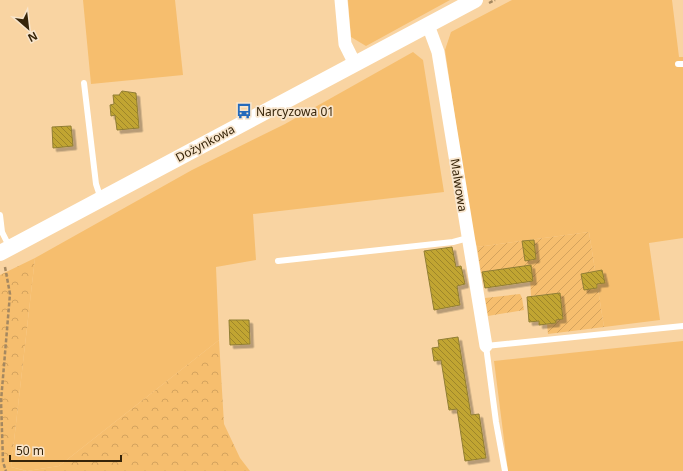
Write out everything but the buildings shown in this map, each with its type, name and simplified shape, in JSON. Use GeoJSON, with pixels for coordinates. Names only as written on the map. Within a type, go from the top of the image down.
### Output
{"type":"FeatureCollection","features":[{"type":"Feature","properties":{"kind":"street"},"geometry":{"type":"LineString","coordinates":[[341,0],[345,44],[356,64]]}},
{"type":"Feature","properties":{"kind":"street","name":"Dożynkowa"},"geometry":{"type":"LineString","coordinates":[[3,252],[475,0]]}},
{"type":"Feature","properties":{"kind":"street","name":"Malwowa"},"geometry":{"type":"LineString","coordinates":[[428,26],[438,52],[486,346]]}},
{"type":"Feature","properties":{"kind":"lane"},"geometry":{"type":"LineString","coordinates":[[84,83],[96,184],[101,199]]}},
{"type":"Feature","properties":{"kind":"lane"},"geometry":{"type":"LineString","coordinates":[[0,216],[3,252]]}},
{"type":"Feature","properties":{"kind":"lane"},"geometry":{"type":"LineString","coordinates":[[278,261],[453,242],[468,238]]}},
{"type":"Feature","properties":{"kind":"lane"},"geometry":{"type":"LineString","coordinates":[[505,471],[496,422],[486,346],[683,326]]}},
{"type":"Feature","properties":{"kind":"path"},"geometry":{"type":"LineString","coordinates":[[3,252],[10,294],[1,401],[3,462],[6,471]]}},
{"type":"Feature","properties":{"kind":"green space"},"geometry":{"type":"Polygon","coordinates":[[[83,0],[175,0],[183,75],[91,84],[83,0]]]}},
{"type":"Feature","properties":{"kind":"green space"},"geometry":{"type":"Polygon","coordinates":[[[348,0],[450,0],[366,46],[351,37],[348,0]]]}},
{"type":"Feature","properties":{"kind":"green space"},"geometry":{"type":"Polygon","coordinates":[[[512,0],[672,0],[679,57],[683,57],[683,238],[649,243],[660,320],[604,327],[589,232],[477,247],[471,226],[445,50],[451,32],[512,0]]]}},
{"type":"Feature","properties":{"kind":"green space"},"geometry":{"type":"Polygon","coordinates":[[[413,52],[423,60],[444,192],[253,214],[256,260],[216,267],[219,340],[59,466],[27,471],[11,467],[35,258],[192,170],[285,124],[413,52]]]}},
{"type":"Feature","properties":{"kind":"green space"},"geometry":{"type":"Polygon","coordinates":[[[589,232],[604,327],[548,334],[547,324],[556,323],[556,320],[563,318],[560,293],[531,296],[530,277],[515,268],[481,273],[477,247],[589,232]]]}},
{"type":"Feature","properties":{"kind":"green space"},"geometry":{"type":"Polygon","coordinates":[[[35,258],[11,467],[26,471],[0,471],[0,275],[35,258]]]}},
{"type":"Feature","properties":{"kind":"green space"},"geometry":{"type":"Polygon","coordinates":[[[520,294],[524,310],[488,316],[485,298],[520,294]]]}},
{"type":"Feature","properties":{"kind":"green space"},"geometry":{"type":"Polygon","coordinates":[[[219,340],[224,424],[240,458],[250,471],[27,471],[59,466],[219,340]]]}},
{"type":"Feature","properties":{"kind":"green space"},"geometry":{"type":"Polygon","coordinates":[[[683,341],[683,471],[508,471],[494,361],[683,341]]]}},
{"type":"Feature","properties":{"kind":"place","name":"Narcyzowa 01"},"geometry":{"type":"Point","coordinates":[244,111]}}]}
